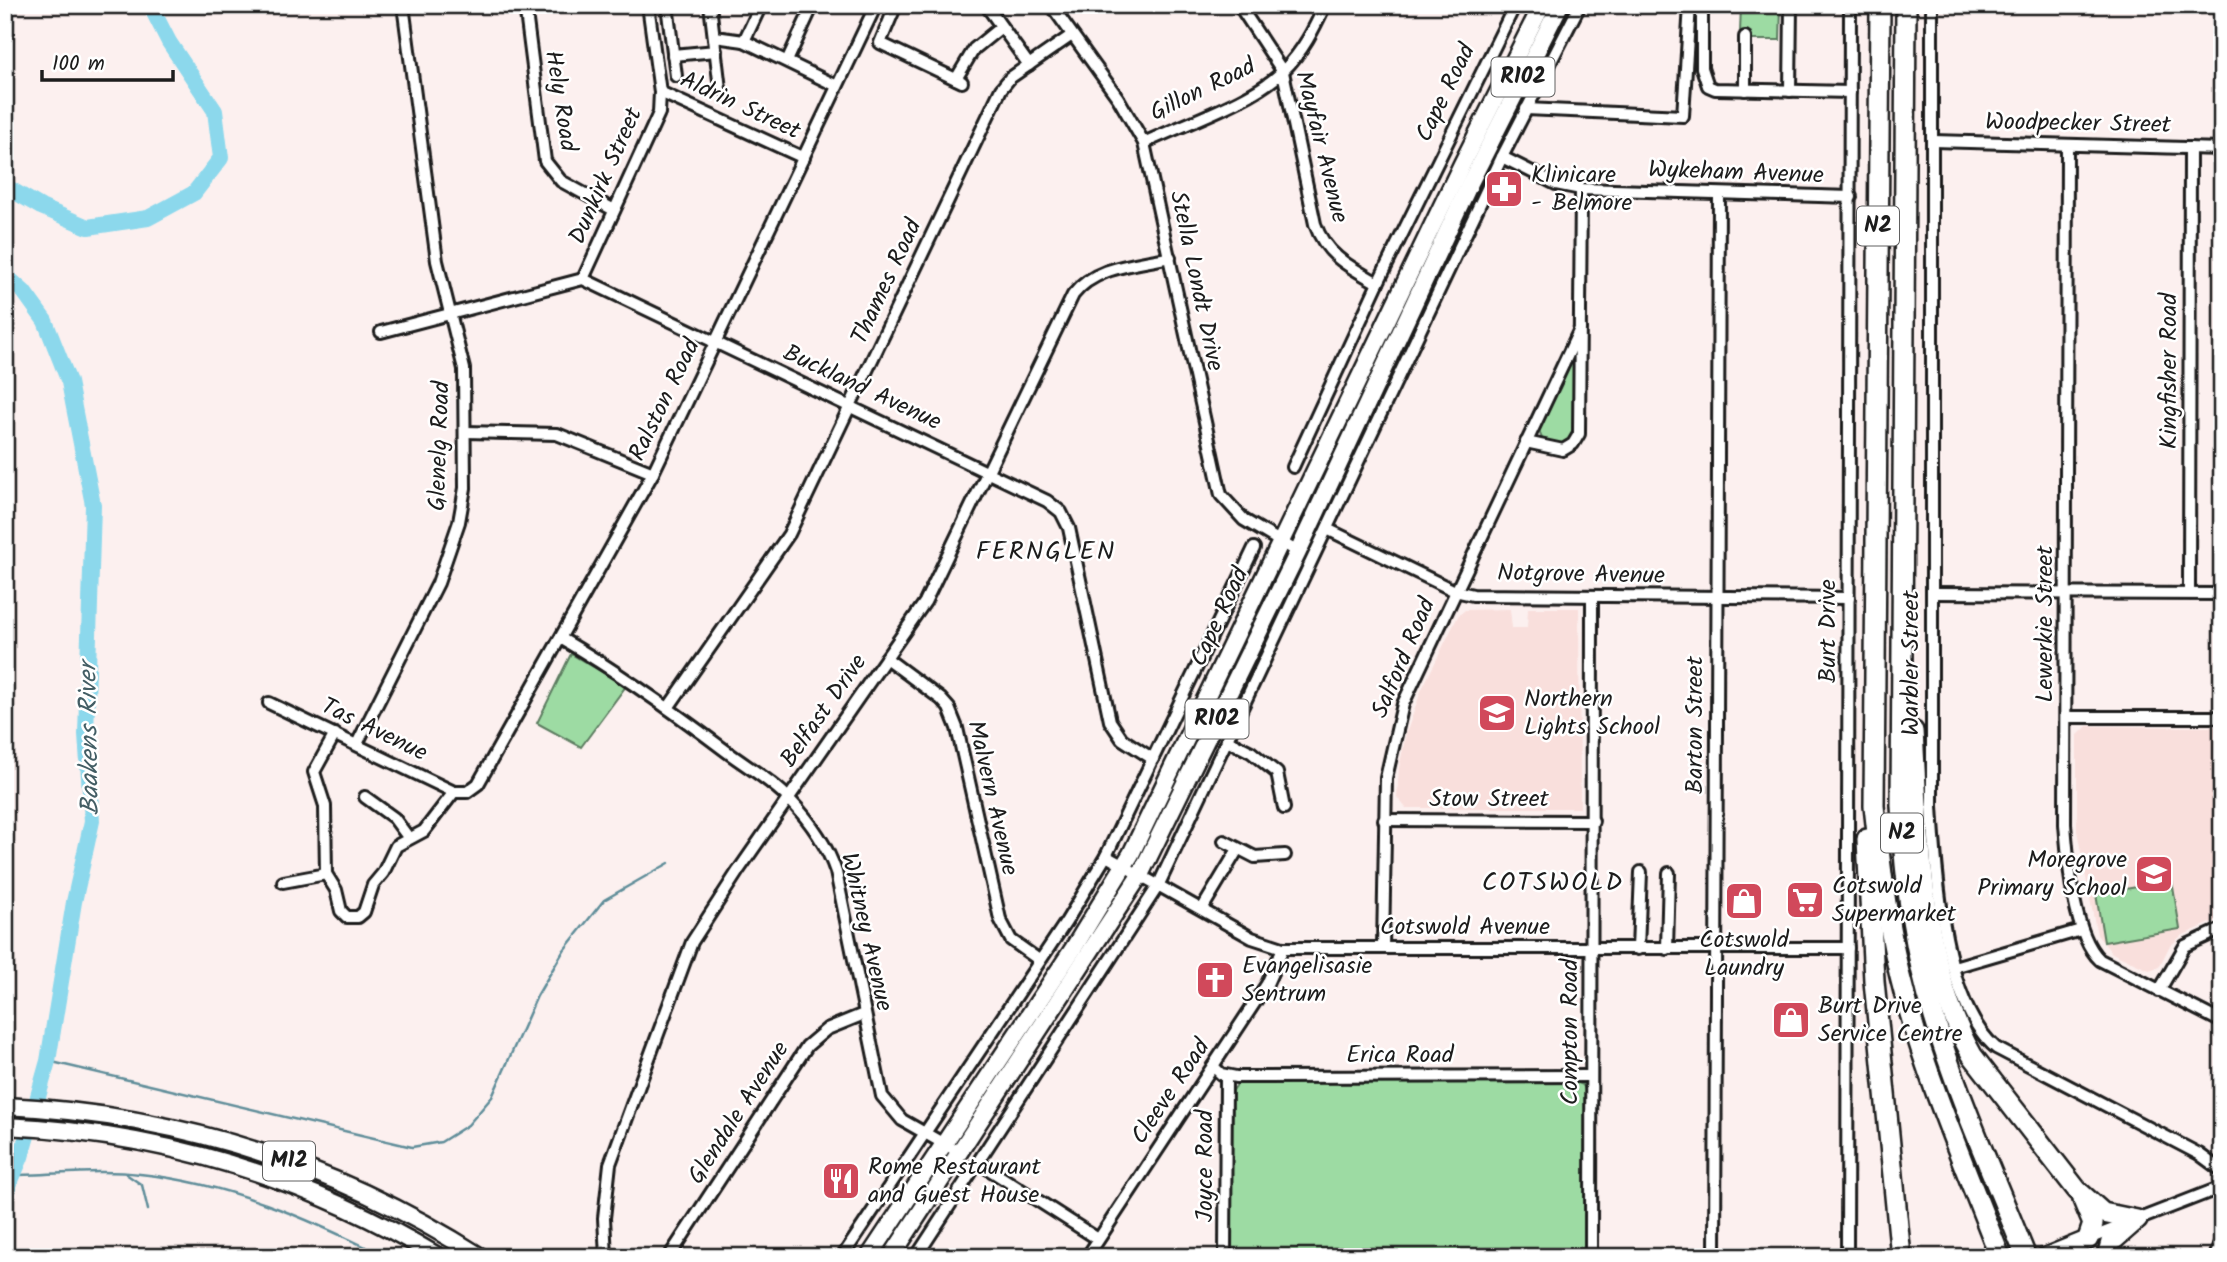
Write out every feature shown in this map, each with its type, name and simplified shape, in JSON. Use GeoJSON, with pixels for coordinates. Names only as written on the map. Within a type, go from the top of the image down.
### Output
{"type":"FeatureCollection","features":[{"type":"Feature","properties":{"kind":"highway","name":"N2"},"geometry":{"type":"LineString","coordinates":[[1880,5],[1873,780],[1884,893],[1902,987],[1925,1062],[2000,1257]]}},
{"type":"Feature","properties":{"kind":"highway","name":"N2"},"geometry":{"type":"LineString","coordinates":[[1906,5],[1901,805],[1906,870],[1917,951],[1944,1047],[2039,1256]]}},
{"type":"Feature","properties":{"kind":"highway"},"geometry":{"type":"LineString","coordinates":[[1902,548],[1919,829],[1931,921],[1946,993],[1972,1055],[2077,1190],[2102,1213],[2136,1220]]}},
{"type":"Feature","properties":{"kind":"highway"},"geometry":{"type":"LineString","coordinates":[[1873,780],[1868,794],[1868,893],[1877,1022],[1901,1257]]}},
{"type":"Feature","properties":{"kind":"highway"},"geometry":{"type":"LineString","coordinates":[[2077,1190],[2092,1218],[2093,1229],[2086,1240],[2095,1247],[2101,1257]]}},
{"type":"Feature","properties":{"kind":"highway"},"geometry":{"type":"LineString","coordinates":[[2107,1257],[2111,1242],[2136,1220]]}},
{"type":"Feature","properties":{"kind":"main road","name":"Cape Road"},"geometry":{"type":"LineString","coordinates":[[891,1257],[1140,875],[1298,552],[1487,150],[1542,5]]}},
{"type":"Feature","properties":{"kind":"main road","name":"Cape Road"},"geometry":{"type":"LineString","coordinates":[[869,1257],[1125,866],[1281,542],[1560,5]]}},
{"type":"Feature","properties":{"kind":"main road","name":"M12"},"geometry":{"type":"LineString","coordinates":[[5,1106],[80,1112],[163,1125],[278,1157],[376,1197],[481,1257]]}},
{"type":"Feature","properties":{"kind":"main road","name":"M12"},"geometry":{"type":"LineString","coordinates":[[5,1126],[77,1132],[161,1145],[246,1167],[336,1201],[439,1257]]}},
{"type":"Feature","properties":{"kind":"main road"},"geometry":{"type":"LineString","coordinates":[[2039,1256],[2086,1240]]}},
{"type":"Feature","properties":{"kind":"street","name":"Glenelg Road"},"geometry":{"type":"LineString","coordinates":[[357,744],[450,552],[465,488],[464,369],[437,261],[403,5]]}},
{"type":"Feature","properties":{"kind":"street","name":"Hely Road"},"geometry":{"type":"LineString","coordinates":[[525,5],[545,161],[561,181],[614,210]]}},
{"type":"Feature","properties":{"kind":"street","name":"Dunkirk Street"},"geometry":{"type":"LineString","coordinates":[[583,279],[657,119],[660,93],[648,5]]}},
{"type":"Feature","properties":{"kind":"street"},"geometry":{"type":"LineString","coordinates":[[667,5],[676,76]]}},
{"type":"Feature","properties":{"kind":"street"},"geometry":{"type":"LineString","coordinates":[[710,5],[720,89]]}},
{"type":"Feature","properties":{"kind":"street"},"geometry":{"type":"LineString","coordinates":[[744,41],[761,5]]}},
{"type":"Feature","properties":{"kind":"street"},"geometry":{"type":"LineString","coordinates":[[787,61],[813,5]]}},
{"type":"Feature","properties":{"kind":"street","name":"Ralston Road"},"geometry":{"type":"LineString","coordinates":[[326,874],[336,890],[341,911],[347,916],[358,917],[364,912],[373,885],[383,873],[392,851],[408,837],[424,831],[458,793],[478,783],[562,639],[653,473],[876,5]]}},
{"type":"Feature","properties":{"kind":"street"},"geometry":{"type":"LineString","coordinates":[[896,5],[880,43],[959,81],[974,49],[1001,27]]}},
{"type":"Feature","properties":{"kind":"street"},"geometry":{"type":"LineString","coordinates":[[986,5],[1029,65]]}},
{"type":"Feature","properties":{"kind":"street","name":"Stella Londt Drive"},"geometry":{"type":"LineString","coordinates":[[1051,5],[1118,99],[1144,142],[1221,495],[1244,520],[1298,552]]}},
{"type":"Feature","properties":{"kind":"street","name":"Mayfair Avenue"},"geometry":{"type":"LineString","coordinates":[[1239,5],[1283,72],[1315,224],[1322,242],[1335,257],[1378,283]]}},
{"type":"Feature","properties":{"kind":"street","name":"Gillon Road"},"geometry":{"type":"LineString","coordinates":[[1144,142],[1252,92],[1283,72],[1301,51],[1325,5]]}},
{"type":"Feature","properties":{"kind":"street","name":"Cape Road"},"geometry":{"type":"LineString","coordinates":[[1293,467],[1378,283],[1515,5]]}},
{"type":"Feature","properties":{"kind":"street","name":"Cape Road"},"geometry":{"type":"LineString","coordinates":[[916,1257],[1158,886],[1327,528],[1487,150],[1526,108],[1580,5]]}},
{"type":"Feature","properties":{"kind":"street"},"geometry":{"type":"LineString","coordinates":[[1526,108],[1595,114],[1683,116],[1690,5]]}},
{"type":"Feature","properties":{"kind":"street"},"geometry":{"type":"LineString","coordinates":[[1702,5],[1704,80],[1715,89],[1850,92]]}},
{"type":"Feature","properties":{"kind":"street"},"geometry":{"type":"LineString","coordinates":[[1790,91],[1791,5]]}},
{"type":"Feature","properties":{"kind":"street","name":"Burt Drive"},"geometry":{"type":"LineString","coordinates":[[1847,1257],[1850,5]]}},
{"type":"Feature","properties":{"kind":"street","name":"Warbler Street"},"geometry":{"type":"LineString","coordinates":[[1932,5],[1932,820],[1941,907],[1954,967],[1973,1023],[1996,1048],[2199,1154],[2222,1171]]}},
{"type":"Feature","properties":{"kind":"street","name":"Thames Road"},"geometry":{"type":"LineString","coordinates":[[668,708],[789,534],[1001,89],[1029,65],[1072,35]]}},
{"type":"Feature","properties":{"kind":"street"},"geometry":{"type":"LineString","coordinates":[[715,37],[744,41],[837,86]]}},
{"type":"Feature","properties":{"kind":"street"},"geometry":{"type":"LineString","coordinates":[[1745,37],[1745,90]]}},
{"type":"Feature","properties":{"kind":"street"},"geometry":{"type":"LineString","coordinates":[[673,55],[716,51]]}},
{"type":"Feature","properties":{"kind":"street","name":"Aldrin Street"},"geometry":{"type":"LineString","coordinates":[[660,93],[804,159]]}},
{"type":"Feature","properties":{"kind":"street","name":"Woodpecker Street"},"geometry":{"type":"LineString","coordinates":[[1933,141],[2222,149]]}},
{"type":"Feature","properties":{"kind":"street","name":"Lewerkie Street"},"geometry":{"type":"LineString","coordinates":[[2067,145],[2066,831],[2081,930],[2090,950],[2100,960],[2222,1023]]}},
{"type":"Feature","properties":{"kind":"street","name":"Kingfisher Road"},"geometry":{"type":"LineString","coordinates":[[2189,593],[2190,148]]}},
{"type":"Feature","properties":{"kind":"street","name":"Wykeham Avenue"},"geometry":{"type":"LineString","coordinates":[[1487,150],[1556,184],[1581,189],[1850,197]]}},
{"type":"Feature","properties":{"kind":"street","name":"Salford Road"},"geometry":{"type":"LineString","coordinates":[[1526,442],[1563,450],[1577,440],[1581,189]]}},
{"type":"Feature","properties":{"kind":"street","name":"Barton Street"},"geometry":{"type":"LineString","coordinates":[[1715,1257],[1719,194]]}},
{"type":"Feature","properties":{"kind":"street","name":"Belfast Drive"},"geometry":{"type":"LineString","coordinates":[[606,1257],[604,1218],[610,1164],[685,957],[698,929],[933,588],[1078,288],[1099,274],[1170,257]]}},
{"type":"Feature","properties":{"kind":"street"},"geometry":{"type":"LineString","coordinates":[[381,332],[583,279]]}},
{"type":"Feature","properties":{"kind":"street","name":"Buckland Avenue"},"geometry":{"type":"LineString","coordinates":[[583,279],[1047,500],[1066,519],[1110,721],[1122,739],[1153,759]]}},
{"type":"Feature","properties":{"kind":"street","name":"Salford Road"},"geometry":{"type":"LineString","coordinates":[[1383,948],[1386,778],[1396,727],[1412,682],[1580,329]]}},
{"type":"Feature","properties":{"kind":"street"},"geometry":{"type":"LineString","coordinates":[[466,432],[556,434],[653,473]]}},
{"type":"Feature","properties":{"kind":"street","name":"Notgrove Avenue"},"geometry":{"type":"LineString","coordinates":[[1327,528],[1455,591],[1473,595],[1849,598]]}},
{"type":"Feature","properties":{"kind":"street","name":"Cape Road"},"geometry":{"type":"LineString","coordinates":[[842,1257],[1106,856],[1254,548]]}},
{"type":"Feature","properties":{"kind":"street"},"geometry":{"type":"LineString","coordinates":[[1932,593],[2222,594]]}},
{"type":"Feature","properties":{"kind":"street","name":"Compton Road"},"geometry":{"type":"LineString","coordinates":[[1591,1257],[1592,598]]}},
{"type":"Feature","properties":{"kind":"street","name":"Whitney Avenue"},"geometry":{"type":"LineString","coordinates":[[562,639],[618,672],[789,798],[813,827],[831,856],[882,1096],[894,1114],[923,1134],[960,1153]]}},
{"type":"Feature","properties":{"kind":"street","name":"Malvern Avenue"},"geometry":{"type":"LineString","coordinates":[[886,658],[949,708],[957,728],[1000,919],[1011,940],[1038,960]]}},
{"type":"Feature","properties":{"kind":"street","name":"Tas Avenue"},"geometry":{"type":"LineString","coordinates":[[269,703],[458,793]]}},
{"type":"Feature","properties":{"kind":"street"},"geometry":{"type":"LineString","coordinates":[[2067,717],[2222,717]]}},
{"type":"Feature","properties":{"kind":"street"},"geometry":{"type":"LineString","coordinates":[[283,881],[326,874],[325,806],[314,772],[335,734]]}},
{"type":"Feature","properties":{"kind":"street"},"geometry":{"type":"LineString","coordinates":[[1227,740],[1251,752],[1277,773],[1284,808]]}},
{"type":"Feature","properties":{"kind":"street"},"geometry":{"type":"LineString","coordinates":[[365,797],[394,818],[408,837]]}},
{"type":"Feature","properties":{"kind":"street","name":"Stow Street"},"geometry":{"type":"LineString","coordinates":[[1384,820],[1593,821]]}},
{"type":"Feature","properties":{"kind":"street"},"geometry":{"type":"LineString","coordinates":[[1224,841],[1259,858],[1286,855]]}},
{"type":"Feature","properties":{"kind":"street"},"geometry":{"type":"LineString","coordinates":[[1202,909],[1238,849]]}},
{"type":"Feature","properties":{"kind":"street","name":"Cotswold Avenue"},"geometry":{"type":"LineString","coordinates":[[1106,856],[1252,938],[1283,948],[1848,948]]}},
{"type":"Feature","properties":{"kind":"street"},"geometry":{"type":"LineString","coordinates":[[1639,949],[1641,872]]}},
{"type":"Feature","properties":{"kind":"street"},"geometry":{"type":"LineString","coordinates":[[1667,949],[1669,873]]}},
{"type":"Feature","properties":{"kind":"street"},"geometry":{"type":"LineString","coordinates":[[2160,991],[2185,946],[2222,929]]}},
{"type":"Feature","properties":{"kind":"street"},"geometry":{"type":"LineString","coordinates":[[1954,967],[2081,930]]}},
{"type":"Feature","properties":{"kind":"street","name":"Cleeve Road"},"geometry":{"type":"LineString","coordinates":[[1087,1257],[1276,970],[1283,948]]}},
{"type":"Feature","properties":{"kind":"street","name":"Glendale Avenue"},"geometry":{"type":"LineString","coordinates":[[669,1257],[807,1046],[827,1029],[864,1014]]}},
{"type":"Feature","properties":{"kind":"street"},"geometry":{"type":"LineString","coordinates":[[1213,1066],[1226,1076]]}},
{"type":"Feature","properties":{"kind":"street","name":"Erica Road"},"geometry":{"type":"LineString","coordinates":[[1226,1076],[1591,1076]]}},
{"type":"Feature","properties":{"kind":"street","name":"Joyce Road"},"geometry":{"type":"LineString","coordinates":[[1226,1076],[1226,1257]]}},
{"type":"Feature","properties":{"kind":"street"},"geometry":{"type":"LineString","coordinates":[[2199,1154],[2222,1161]]}},
{"type":"Feature","properties":{"kind":"street"},"geometry":{"type":"LineString","coordinates":[[979,1163],[1098,1239]]}},
{"type":"Feature","properties":{"kind":"street"},"geometry":{"type":"LineString","coordinates":[[2086,1240],[2222,1187]]}},
{"type":"Feature","properties":{"kind":"street"},"geometry":{"type":"LineString","coordinates":[[2215,1257],[2222,1238]]}},
{"type":"Feature","properties":{"kind":"shaded area","name":"Northern Lights School"},"geometry":{"type":"Polygon","coordinates":[[[1528,608],[1579,608],[1580,808],[1406,808],[1397,797],[1399,768],[1406,734],[1421,691],[1458,616],[1465,610],[1510,609],[1512,628],[1527,628],[1528,608]]]}},
{"type":"Feature","properties":{"kind":"shaded area","name":"Moregrove Primary School"},"geometry":{"type":"Polygon","coordinates":[[[2087,726],[2222,727],[2222,918],[2181,936],[2169,947],[2159,967],[2149,970],[2112,953],[2097,935],[2077,831],[2077,736],[2087,726]]]}},
{"type":"Feature","properties":{"kind":"green space"},"geometry":{"type":"Polygon","coordinates":[[[1741,5],[1781,5],[1780,40],[1752,40],[1751,33],[1740,33],[1741,5]]]}},
{"type":"Feature","properties":{"kind":"green space"},"geometry":{"type":"Polygon","coordinates":[[[1575,354],[1573,437],[1561,445],[1543,441],[1538,429],[1575,354]]]}},
{"type":"Feature","properties":{"kind":"green space"},"geometry":{"type":"Polygon","coordinates":[[[571,654],[626,686],[581,747],[537,723],[571,654]]]}},
{"type":"Feature","properties":{"kind":"green space"},"geometry":{"type":"Polygon","coordinates":[[[2172,881],[2180,929],[2104,942],[2096,894],[2172,881]]]}},
{"type":"Feature","properties":{"kind":"green space"},"geometry":{"type":"Polygon","coordinates":[[[1574,1081],[1583,1085],[1586,1092],[1585,1257],[1230,1257],[1231,1093],[1239,1082],[1574,1081]]]}},
{"type":"Feature","properties":{"kind":"waterway","name":"Baakens River"},"geometry":{"type":"LineString","coordinates":[[5,186],[41,207],[88,227],[148,218],[194,193],[221,158],[215,111],[169,42],[150,5]]}},
{"type":"Feature","properties":{"kind":"waterway","name":"Baakens River"},"geometry":{"type":"LineString","coordinates":[[5,275],[24,292],[45,321],[69,382],[93,505],[86,734],[92,821],[74,902],[48,1061],[21,1157],[6,1192],[5,1215]]}},
{"type":"Feature","properties":{"kind":"waterway"},"geometry":{"type":"LineString","coordinates":[[48,1061],[412,1147],[441,1142],[468,1125],[492,1097],[537,996],[564,950],[604,900],[669,863]]}},
{"type":"Feature","properties":{"kind":"waterway"},"geometry":{"type":"LineString","coordinates":[[12,1175],[124,1173],[204,1185],[297,1216],[386,1257]]}},
{"type":"Feature","properties":{"kind":"waterway"},"geometry":{"type":"LineString","coordinates":[[126,1174],[142,1185],[148,1210]]}},
{"type":"Feature","properties":{"kind":"place","name":"Klinicare - Belmore"},"geometry":{"type":"Point","coordinates":[1504,189]}},
{"type":"Feature","properties":{"kind":"place","name":"Northern Lights School"},"geometry":{"type":"Point","coordinates":[1497,713]}},
{"type":"Feature","properties":{"kind":"place","name":"Moregrove Primary School"},"geometry":{"type":"Point","coordinates":[2154,874]}},
{"type":"Feature","properties":{"kind":"place","name":"Cotswold Supermarket"},"geometry":{"type":"Point","coordinates":[1805,900]}},
{"type":"Feature","properties":{"kind":"place","name":"Cotswold Laundry"},"geometry":{"type":"Point","coordinates":[1744,901]}},
{"type":"Feature","properties":{"kind":"place","name":"Evangelisasie Sentrum"},"geometry":{"type":"Point","coordinates":[1215,980]}},
{"type":"Feature","properties":{"kind":"place","name":"Burt Drive Service Centre"},"geometry":{"type":"Point","coordinates":[1791,1020]}},
{"type":"Feature","properties":{"kind":"place","name":"Rome Restaurant and Guest House"},"geometry":{"type":"Point","coordinates":[841,1181]}},
{"type":"Feature","properties":{"kind":"district","name":"FERNGLEN"},"geometry":{"type":"Point","coordinates":[1046,552]}},
{"type":"Feature","properties":{"kind":"district","name":"COTSWOLD"},"geometry":{"type":"Point","coordinates":[1553,883]}}]}
